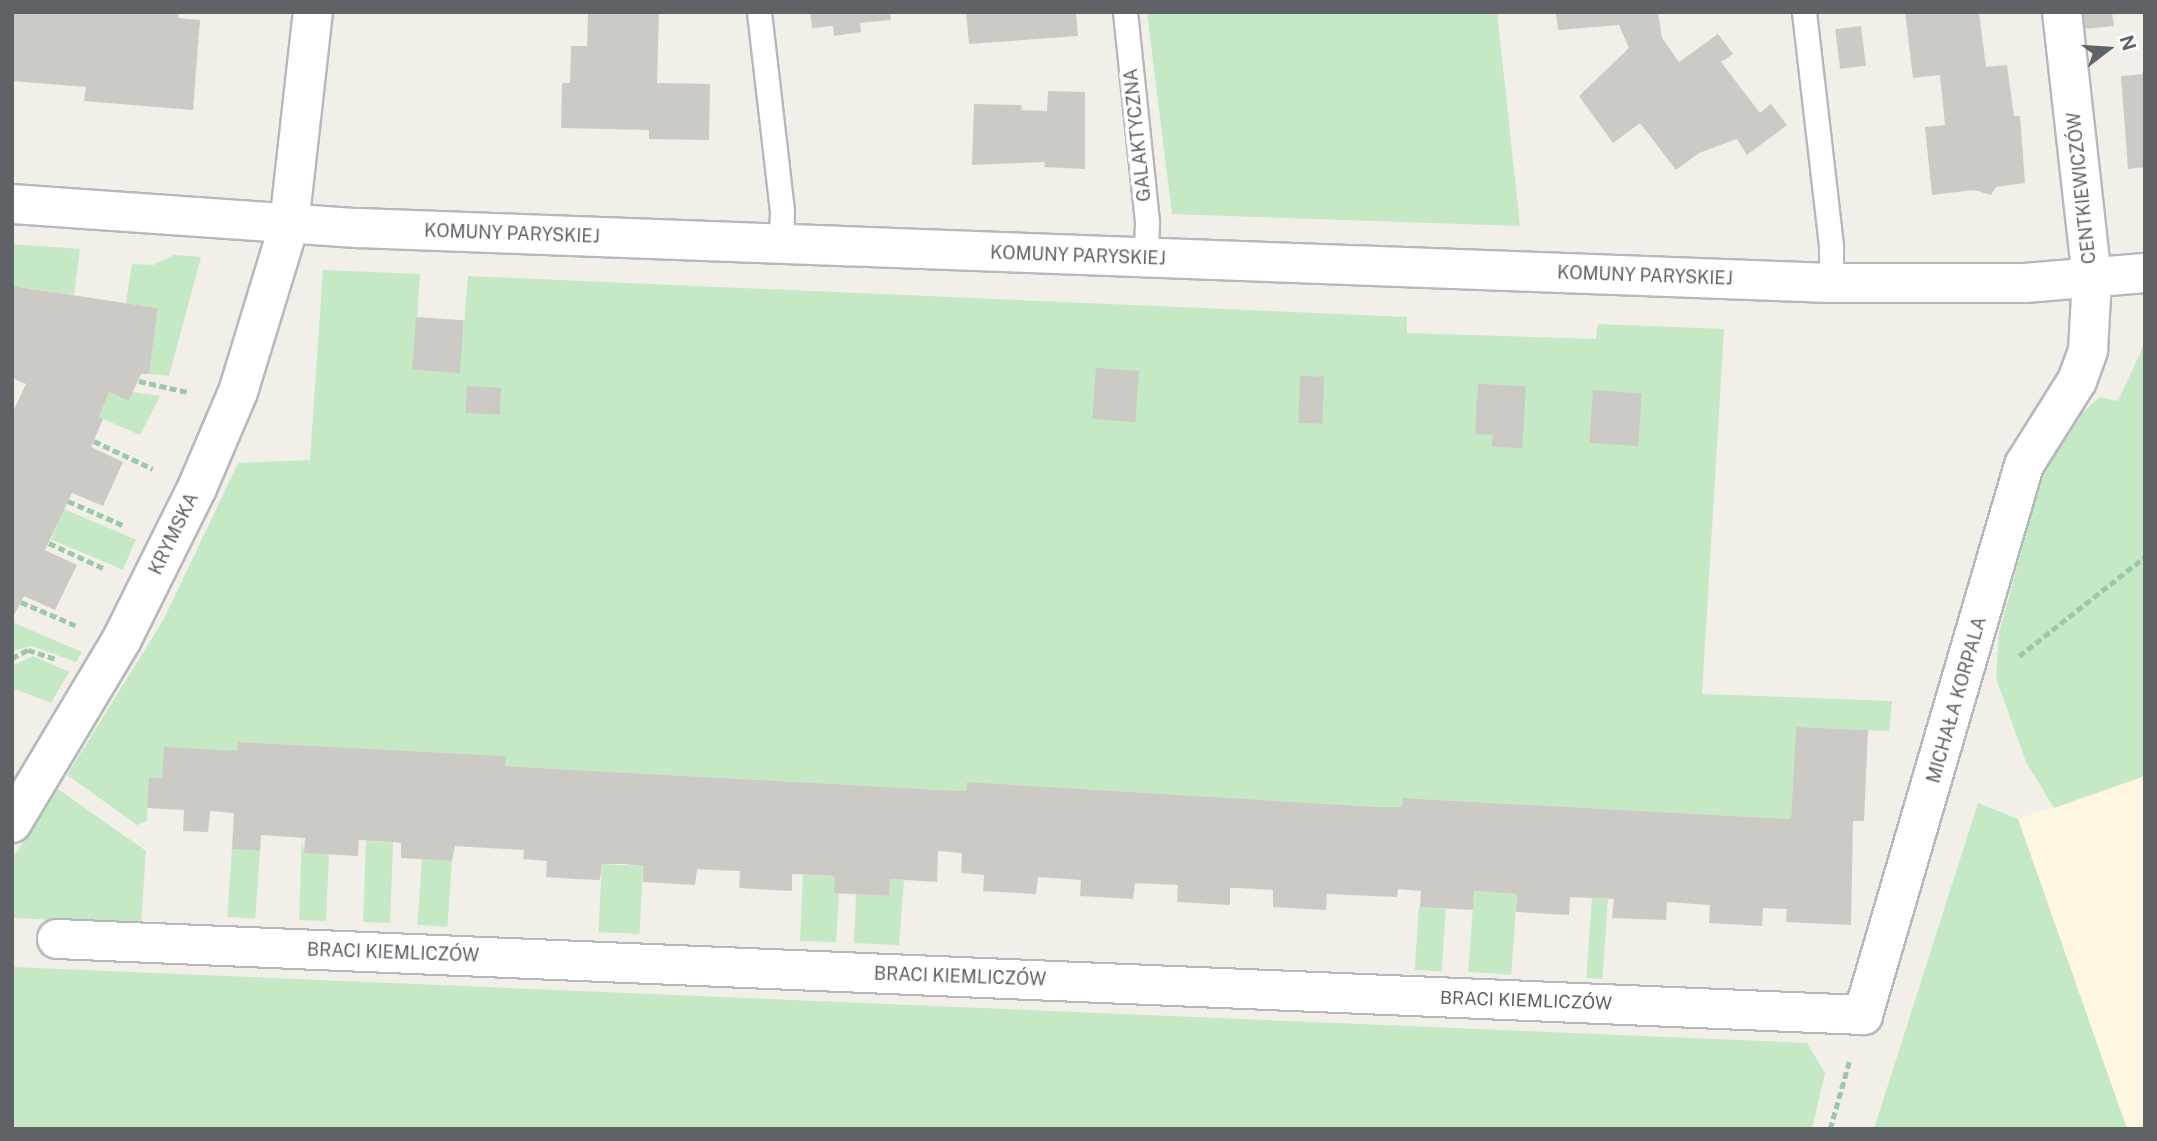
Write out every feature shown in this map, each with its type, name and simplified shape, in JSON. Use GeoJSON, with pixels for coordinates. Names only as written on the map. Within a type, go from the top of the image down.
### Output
{"type":"FeatureCollection","features":[{"type":"Feature","properties":{"kind":"street","name":"KRYMSKA"},"geometry":{"type":"LineString","coordinates":[[12,823],[122,639],[197,488],[238,392],[289,225],[313,12]]}},
{"type":"Feature","properties":{"kind":"street","name":"CENTKIEWICZÓW"},"geometry":{"type":"LineString","coordinates":[[2062,12],[2092,279]]}},
{"type":"Feature","properties":{"kind":"street","name":"KOMUNY PARYSKIEJ"},"geometry":{"type":"LineString","coordinates":[[12,204],[289,225],[781,246],[1831,283],[2092,279],[2145,273]]}},
{"type":"Feature","properties":{"kind":"street","name":"MICHAŁA KORPALA"},"geometry":{"type":"LineString","coordinates":[[1863,1015],[2024,465],[2077,381],[2088,350],[2092,279]]}},
{"type":"Feature","properties":{"kind":"street","name":"BRACI KIEMLICZÓW"},"geometry":{"type":"LineString","coordinates":[[57,939],[1863,1015]]}},
{"type":"Feature","properties":{"kind":"lane"},"geometry":{"type":"LineString","coordinates":[[759,12],[782,211],[781,246]]}},
{"type":"Feature","properties":{"kind":"lane","name":"GALAKTYCZNA"},"geometry":{"type":"LineString","coordinates":[[1125,12],[1147,223],[1146,259]]}},
{"type":"Feature","properties":{"kind":"lane"},"geometry":{"type":"LineString","coordinates":[[1804,12],[1831,246],[1831,283]]}},
{"type":"Feature","properties":{"kind":"path"},"geometry":{"type":"LineString","coordinates":[[139,380],[190,393]]}},
{"type":"Feature","properties":{"kind":"path"},"geometry":{"type":"LineString","coordinates":[[94,441],[163,474]]}},
{"type":"Feature","properties":{"kind":"path"},"geometry":{"type":"LineString","coordinates":[[68,502],[135,530]]}},
{"type":"Feature","properties":{"kind":"path"},"geometry":{"type":"LineString","coordinates":[[49,543],[114,573]]}},
{"type":"Feature","properties":{"kind":"path"},"geometry":{"type":"LineString","coordinates":[[1973,646],[2014,660],[2145,557]]}},
{"type":"Feature","properties":{"kind":"path"},"geometry":{"type":"LineString","coordinates":[[21,602],[84,629]]}},
{"type":"Feature","properties":{"kind":"path"},"geometry":{"type":"LineString","coordinates":[[12,659],[28,650],[60,661]]}},
{"type":"Feature","properties":{"kind":"path"},"geometry":{"type":"LineString","coordinates":[[1830,1129],[1863,1015]]}},
{"type":"Feature","properties":{"kind":"shaded area"},"geometry":{"type":"Polygon","coordinates":[[[2145,776],[2145,1129],[2127,1129],[2018,819],[2145,776]]]}},
{"type":"Feature","properties":{"kind":"green space"},"geometry":{"type":"Polygon","coordinates":[[[1147,12],[1497,12],[1520,226],[1172,214],[1147,12]]]}},
{"type":"Feature","properties":{"kind":"green space"},"geometry":{"type":"Polygon","coordinates":[[[12,244],[80,249],[74,295],[12,286],[12,244]]]}},
{"type":"Feature","properties":{"kind":"green space"},"geometry":{"type":"Polygon","coordinates":[[[174,255],[201,257],[169,376],[149,374],[158,308],[126,303],[132,264],[153,265],[174,255]]]}},
{"type":"Feature","properties":{"kind":"green space"},"geometry":{"type":"Polygon","coordinates":[[[323,270],[420,274],[413,370],[460,373],[468,276],[1407,317],[1407,333],[1596,339],[1598,324],[1724,329],[1702,694],[1892,701],[1889,731],[1796,727],[1791,819],[1404,798],[1402,807],[1378,807],[967,782],[966,791],[942,790],[505,766],[505,756],[238,742],[237,751],[162,778],[149,777],[147,821],[137,825],[67,775],[164,619],[238,463],[310,460],[323,270]]]}},
{"type":"Feature","properties":{"kind":"green space"},"geometry":{"type":"Polygon","coordinates":[[[2145,343],[2145,776],[2054,808],[2026,762],[1996,678],[1999,633],[2051,444],[2099,397],[2118,401],[2145,343]]]}},
{"type":"Feature","properties":{"kind":"green space"},"geometry":{"type":"Polygon","coordinates":[[[109,392],[129,401],[133,392],[160,396],[140,435],[99,417],[109,392]]]}},
{"type":"Feature","properties":{"kind":"green space"},"geometry":{"type":"Polygon","coordinates":[[[64,509],[136,539],[123,570],[51,539],[64,509]]]}},
{"type":"Feature","properties":{"kind":"green space"},"geometry":{"type":"Polygon","coordinates":[[[12,622],[82,652],[76,662],[32,646],[12,651],[12,622]]]}},
{"type":"Feature","properties":{"kind":"green space"},"geometry":{"type":"Polygon","coordinates":[[[33,656],[69,672],[51,703],[12,688],[12,666],[33,656]]]}},
{"type":"Feature","properties":{"kind":"green space"},"geometry":{"type":"Polygon","coordinates":[[[58,789],[146,851],[141,924],[12,918],[12,859],[58,789]]]}},
{"type":"Feature","properties":{"kind":"green space"},"geometry":{"type":"Polygon","coordinates":[[[1978,803],[2018,819],[2127,1129],[1874,1129],[1978,803]]]}},
{"type":"Feature","properties":{"kind":"green space"},"geometry":{"type":"Polygon","coordinates":[[[302,837],[304,853],[329,854],[326,921],[299,920],[302,837]]]}},
{"type":"Feature","properties":{"kind":"green space"},"geometry":{"type":"Polygon","coordinates":[[[366,841],[393,842],[390,923],[363,922],[366,841]]]}},
{"type":"Feature","properties":{"kind":"green space"},"geometry":{"type":"Polygon","coordinates":[[[232,849],[260,851],[255,919],[227,917],[232,849]]]}},
{"type":"Feature","properties":{"kind":"green space"},"geometry":{"type":"Polygon","coordinates":[[[422,859],[452,861],[447,927],[417,925],[422,859]]]}},
{"type":"Feature","properties":{"kind":"green space"},"geometry":{"type":"Polygon","coordinates":[[[602,864],[643,866],[639,934],[598,932],[602,864]]]}},
{"type":"Feature","properties":{"kind":"green space"},"geometry":{"type":"Polygon","coordinates":[[[803,875],[835,876],[839,893],[836,942],[800,941],[803,875]]]}},
{"type":"Feature","properties":{"kind":"green space"},"geometry":{"type":"Polygon","coordinates":[[[890,879],[904,880],[899,945],[854,943],[856,894],[888,896],[890,879]]]}},
{"type":"Feature","properties":{"kind":"green space"},"geometry":{"type":"Polygon","coordinates":[[[1474,891],[1517,894],[1511,975],[1468,972],[1474,891]]]}},
{"type":"Feature","properties":{"kind":"green space"},"geometry":{"type":"Polygon","coordinates":[[[1592,898],[1608,899],[1602,979],[1586,978],[1592,898]]]}},
{"type":"Feature","properties":{"kind":"green space"},"geometry":{"type":"Polygon","coordinates":[[[1419,907],[1446,909],[1442,972],[1415,970],[1419,907]]]}},
{"type":"Feature","properties":{"kind":"green space"},"geometry":{"type":"Polygon","coordinates":[[[12,967],[1807,1043],[1825,1073],[1812,1129],[12,1129],[12,967]]]}},
{"type":"Feature","properties":{"kind":"building"},"geometry":{"type":"Polygon","coordinates":[[[12,12],[179,12],[178,18],[200,20],[193,110],[84,101],[86,87],[12,81],[12,12]]]}},
{"type":"Feature","properties":{"kind":"building"},"geometry":{"type":"Polygon","coordinates":[[[588,12],[659,12],[657,83],[710,84],[709,140],[649,139],[649,130],[561,128],[562,83],[570,83],[571,46],[587,46],[588,12]]]}},
{"type":"Feature","properties":{"kind":"building"},"geometry":{"type":"Polygon","coordinates":[[[810,12],[890,12],[891,20],[860,23],[861,32],[834,36],[833,26],[812,28],[810,12]]]}},
{"type":"Feature","properties":{"kind":"building"},"geometry":{"type":"Polygon","coordinates":[[[966,12],[1076,12],[1078,36],[969,44],[966,12]]]}},
{"type":"Feature","properties":{"kind":"building"},"geometry":{"type":"Polygon","coordinates":[[[1556,12],[1658,12],[1662,38],[1679,62],[1718,34],[1733,54],[1721,62],[1760,113],[1771,104],[1787,125],[1747,155],[1737,139],[1699,153],[1676,170],[1640,123],[1613,143],[1579,96],[1629,48],[1619,25],[1558,30],[1556,12]]]}},
{"type":"Feature","properties":{"kind":"building"},"geometry":{"type":"Polygon","coordinates":[[[1905,12],[1979,12],[1986,67],[2007,65],[2014,116],[2020,116],[2025,183],[1996,187],[1991,195],[1974,190],[1932,195],[1925,127],[1945,125],[1940,75],[1913,78],[1905,12]]]}},
{"type":"Feature","properties":{"kind":"building"},"geometry":{"type":"Polygon","coordinates":[[[2083,12],[2112,12],[2114,26],[2084,29],[2083,12]]]}},
{"type":"Feature","properties":{"kind":"building"},"geometry":{"type":"Polygon","coordinates":[[[1861,26],[1866,66],[1840,69],[1835,29],[1861,26]]]}},
{"type":"Feature","properties":{"kind":"building"},"geometry":{"type":"Polygon","coordinates":[[[2145,74],[2145,167],[2128,169],[2121,76],[2145,74]]]}},
{"type":"Feature","properties":{"kind":"building"},"geometry":{"type":"Polygon","coordinates":[[[1048,91],[1085,92],[1085,169],[1044,167],[1045,162],[972,165],[974,104],[1022,105],[1021,110],[1047,111],[1048,91]]]}},
{"type":"Feature","properties":{"kind":"building"},"geometry":{"type":"Polygon","coordinates":[[[12,286],[158,308],[149,374],[141,374],[129,401],[109,392],[99,417],[103,419],[91,447],[123,462],[103,506],[72,493],[45,550],[77,565],[55,610],[24,596],[12,619],[12,414],[26,384],[12,378],[12,286]]]}},
{"type":"Feature","properties":{"kind":"building"},"geometry":{"type":"Polygon","coordinates":[[[416,317],[464,320],[460,373],[412,370],[416,317]]]}},
{"type":"Feature","properties":{"kind":"building"},"geometry":{"type":"Polygon","coordinates":[[[1096,368],[1139,371],[1135,422],[1092,419],[1096,368]]]}},
{"type":"Feature","properties":{"kind":"building"},"geometry":{"type":"Polygon","coordinates":[[[1300,376],[1324,377],[1322,424],[1298,423],[1300,376]]]}},
{"type":"Feature","properties":{"kind":"building"},"geometry":{"type":"Polygon","coordinates":[[[1478,384],[1526,386],[1522,448],[1492,447],[1493,435],[1475,434],[1478,384]]]}},
{"type":"Feature","properties":{"kind":"building"},"geometry":{"type":"Polygon","coordinates":[[[467,386],[501,388],[500,415],[466,413],[467,386]]]}},
{"type":"Feature","properties":{"kind":"building"},"geometry":{"type":"Polygon","coordinates":[[[1593,390],[1642,393],[1638,446],[1589,443],[1593,390]]]}},
{"type":"Feature","properties":{"kind":"building"},"geometry":{"type":"Polygon","coordinates":[[[1796,727],[1868,730],[1864,821],[1853,821],[1851,925],[1786,922],[1787,909],[1763,908],[1762,926],[1709,923],[1710,905],[1667,902],[1666,920],[1612,918],[1614,899],[1570,897],[1569,915],[1516,912],[1517,894],[1474,891],[1473,910],[1420,907],[1421,891],[1398,889],[1397,897],[1327,894],[1326,910],[1273,907],[1273,890],[1240,888],[1230,888],[1230,905],[1177,902],[1178,885],[1135,883],[1133,899],[1080,896],[1081,880],[1038,877],[1036,894],[983,891],[984,875],[961,873],[962,853],[938,851],[937,882],[890,879],[889,896],[834,893],[835,876],[792,874],[792,891],[739,888],[740,871],[697,869],[695,885],[643,882],[643,866],[623,864],[602,864],[600,880],[575,879],[546,877],[547,861],[523,859],[524,850],[455,846],[452,861],[401,858],[401,843],[359,840],[358,856],[304,853],[305,838],[261,835],[260,851],[232,849],[234,813],[210,811],[208,832],[183,831],[184,810],[147,808],[149,777],[162,778],[164,747],[237,751],[238,742],[506,756],[505,766],[942,790],[966,791],[967,782],[1378,807],[1402,807],[1403,798],[1791,819],[1796,727]]]}}]}
